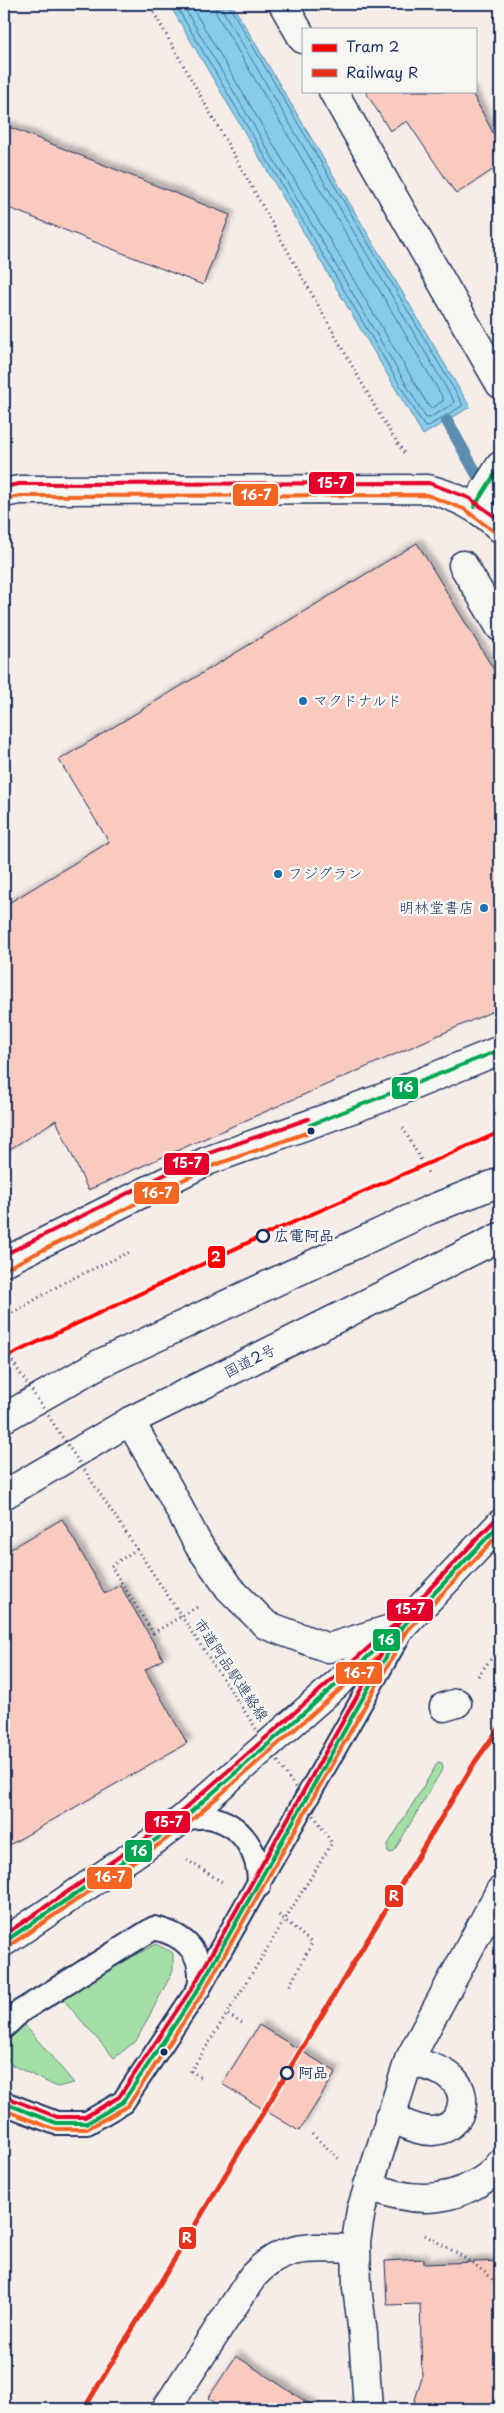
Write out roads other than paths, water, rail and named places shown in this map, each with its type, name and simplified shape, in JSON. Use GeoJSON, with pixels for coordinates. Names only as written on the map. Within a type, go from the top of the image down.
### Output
{"type":"FeatureCollection","features":[{"type":"Feature","properties":{"kind":"main road"},"geometry":{"type":"LineString","coordinates":[[283,4],[302,37]]}},
{"type":"Feature","properties":{"kind":"main road"},"geometry":{"type":"LineString","coordinates":[[334,92],[500,384]]}},
{"type":"Feature","properties":{"kind":"main road"},"geometry":{"type":"LineString","coordinates":[[474,507],[500,466]]}},
{"type":"Feature","properties":{"kind":"main road"},"geometry":{"type":"LineString","coordinates":[[4,493],[19,490],[428,489],[449,494],[474,507],[500,528]]}},
{"type":"Feature","properties":{"kind":"main road"},"geometry":{"type":"LineString","coordinates":[[463,565],[500,628]]}},
{"type":"Feature","properties":{"kind":"main road"},"geometry":{"type":"LineString","coordinates":[[4,1262],[208,1161],[385,1097],[500,1050]]}},
{"type":"Feature","properties":{"kind":"main road"},"geometry":{"type":"LineString","coordinates":[[4,1418],[99,1364],[429,1210],[500,1182]]}},
{"type":"Feature","properties":{"kind":"main road","name":"国道2号"},"geometry":{"type":"LineString","coordinates":[[4,1495],[130,1421],[500,1237]]}},
{"type":"Feature","properties":{"kind":"main road"},"geometry":{"type":"LineString","coordinates":[[130,1421],[198,1544],[229,1588],[266,1625],[328,1648],[404,1625]]}},
{"type":"Feature","properties":{"kind":"main road"},"geometry":{"type":"LineString","coordinates":[[4,1942],[158,1838],[184,1818],[404,1625],[500,1524]]}},
{"type":"Feature","properties":{"kind":"main road"},"geometry":{"type":"LineString","coordinates":[[368,2409],[356,2249],[359,2218],[368,2184],[409,2060],[500,1891]]}},
{"type":"Feature","properties":{"kind":"main road"},"geometry":{"type":"LineString","coordinates":[[389,2118],[431,2131],[444,2129],[456,2121],[462,2110],[463,2096],[458,2083],[447,2074],[409,2060]]}},
{"type":"Feature","properties":{"kind":"main road"},"geometry":{"type":"LineString","coordinates":[[368,2184],[386,2193],[406,2198],[446,2197],[465,2190],[499,2167]]}},
{"type":"Feature","properties":{"kind":"main road"},"geometry":{"type":"LineString","coordinates":[[166,2409],[253,2276],[263,2265],[276,2256],[290,2250],[306,2248],[356,2249]]}},
{"type":"Feature","properties":{"kind":"lane"},"geometry":{"type":"LineString","coordinates":[[4,2103],[56,2124],[87,2123],[123,2102],[199,1988],[248,1899],[259,1886],[404,1625]]}},
{"type":"Feature","properties":{"kind":"lane"},"geometry":{"type":"LineString","coordinates":[[184,1818],[207,1817],[214,1819],[228,1824],[246,1838],[257,1861],[259,1886]]}},
{"type":"Feature","properties":{"kind":"lane"},"geometry":{"type":"LineString","coordinates":[[4,2027],[21,2011],[154,1928],[171,1932],[196,1953],[202,1973],[199,1988]]}},
{"type":"Feature","properties":{"kind":"water"},"geometry":{"type":"Polygon","coordinates":[[[169,4],[232,4],[470,407],[423,435],[169,4]]]}},
{"type":"Feature","properties":{"kind":"waterway"},"geometry":{"type":"LineString","coordinates":[[447,421],[500,516]]}},
{"type":"Feature","properties":{"kind":"tram line","name":"2"},"geometry":{"type":"LineString","coordinates":[[4,1358],[264,1235],[500,1132]]}},
{"type":"Feature","properties":{"kind":"rail line","name":"R"},"geometry":{"type":"LineString","coordinates":[[84,2409],[475,1762],[500,1727]]}},
{"type":"Feature","properties":{"kind":"place","name":"マクドナルド"},"geometry":{"type":"Point","coordinates":[303,701]}},
{"type":"Feature","properties":{"kind":"place","name":"フジグラン"},"geometry":{"type":"Point","coordinates":[278,874]}},
{"type":"Feature","properties":{"kind":"place","name":"明林堂書店"},"geometry":{"type":"Point","coordinates":[484,908]}},
{"type":"Feature","properties":{"kind":"place","name":"広電阿品"},"geometry":{"type":"Point","coordinates":[263,1236]}},
{"type":"Feature","properties":{"kind":"place","name":"阿品"},"geometry":{"type":"Point","coordinates":[287,2073]}}]}
